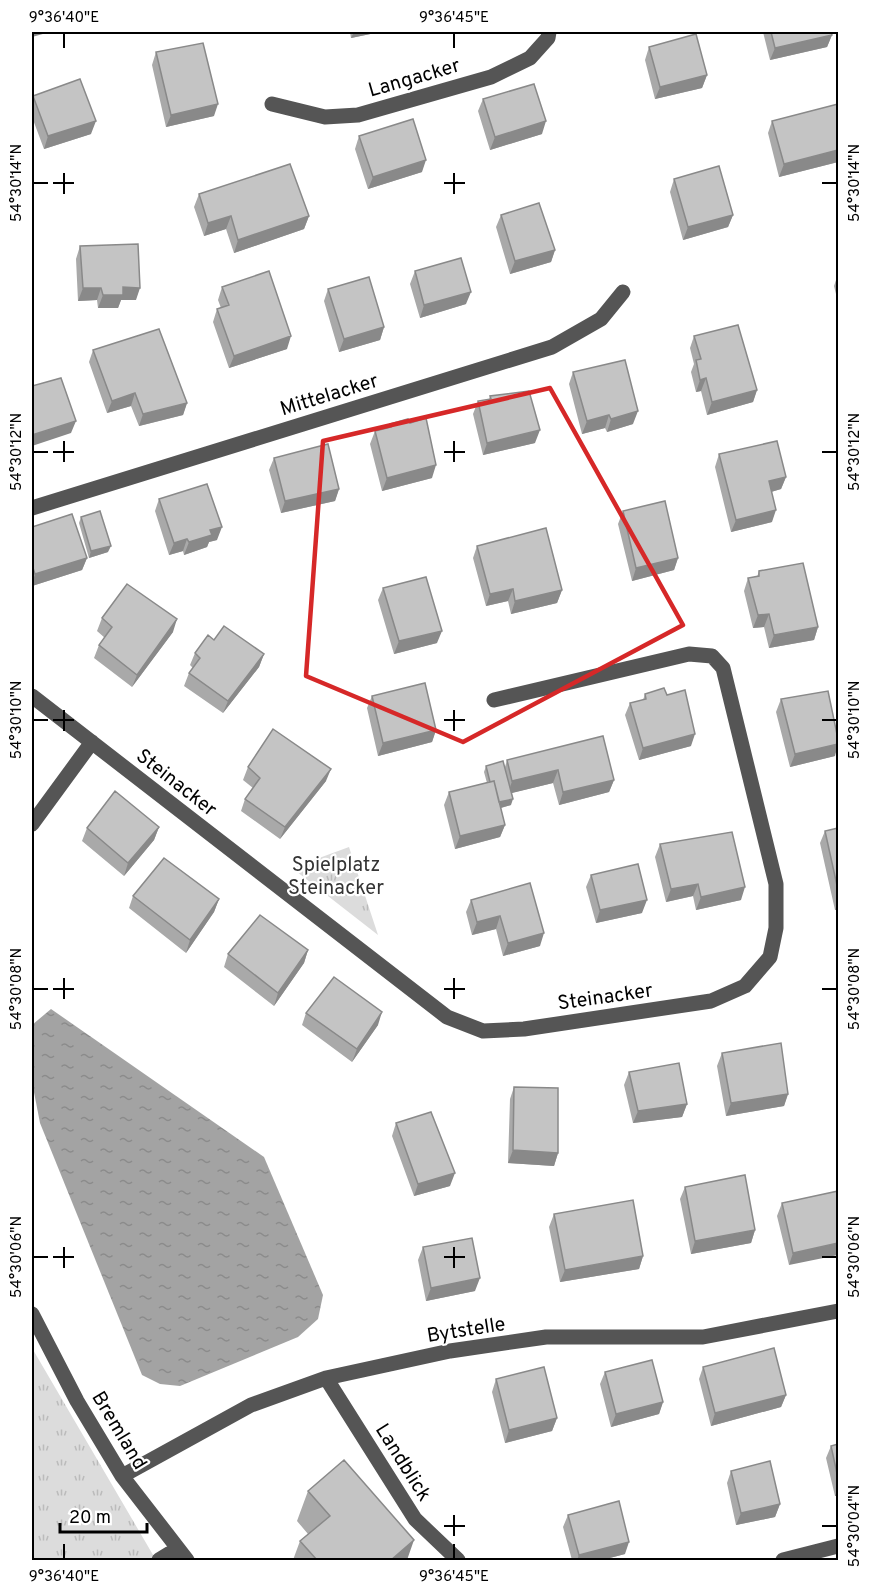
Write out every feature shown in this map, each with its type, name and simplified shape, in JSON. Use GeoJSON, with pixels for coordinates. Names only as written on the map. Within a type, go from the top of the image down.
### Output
{"type":"FeatureCollection","features":[{"type":"Feature","properties":{"kind":"street","name":"Langacker"},"geometry":{"type":"LineString","coordinates":[[272,104],[325,117],[358,115],[491,77],[530,58],[548,38],[549,32]]}},
{"type":"Feature","properties":{"kind":"street","name":"Mittelacker"},"geometry":{"type":"LineString","coordinates":[[32,507],[552,347],[601,319],[623,292]]}},
{"type":"Feature","properties":{"kind":"street","name":"Steinacker"},"geometry":{"type":"LineString","coordinates":[[92,742],[447,1017],[483,1031],[524,1029],[711,1002],[745,986],[770,957],[776,928],[776,884],[723,668],[712,656],[689,654],[494,700]]}},
{"type":"Feature","properties":{"kind":"street"},"geometry":{"type":"LineString","coordinates":[[32,696],[92,742],[32,824]]}},
{"type":"Feature","properties":{"kind":"street","name":"Bytstelle"},"geometry":{"type":"LineString","coordinates":[[122,1476],[251,1406],[326,1378],[450,1351],[546,1337],[703,1337],[838,1311]]}},
{"type":"Feature","properties":{"kind":"street","name":"Bremland"},"geometry":{"type":"LineString","coordinates":[[32,1314],[77,1401],[122,1476],[182,1554]]}},
{"type":"Feature","properties":{"kind":"street","name":"Landblick"},"geometry":{"type":"LineString","coordinates":[[326,1378],[415,1519],[458,1560]]}},
{"type":"Feature","properties":{"kind":"street"},"geometry":{"type":"LineString","coordinates":[[783,1560],[838,1546]]}},
{"type":"Feature","properties":{"kind":"street"},"geometry":{"type":"LineString","coordinates":[[159,1560],[182,1554]]}},
{"type":"Feature","properties":{"kind":"highlighted area"},"geometry":{"type":"Polygon","coordinates":[[[550,388],[683,625],[463,742],[306,676],[323,441],[550,388]]]}},
{"type":"Feature","properties":{"kind":"green space","name":"Spielplatz Steinacker"},"geometry":{"type":"Polygon","coordinates":[[[349,847],[378,935],[292,868],[349,847]]]}},
{"type":"Feature","properties":{"kind":"green space"},"geometry":{"type":"Polygon","coordinates":[[[32,1348],[156,1560],[32,1560],[32,1348]]]}},
{"type":"Feature","properties":{"kind":"water"},"geometry":{"type":"Polygon","coordinates":[[[51,1009],[264,1157],[323,1295],[318,1319],[298,1337],[180,1386],[160,1384],[142,1375],[40,1123],[32,1082],[32,1025],[51,1009]]]}},
{"type":"Feature","properties":{"kind":"building"},"geometry":{"type":"Polygon","coordinates":[[[771,32],[831,32],[832,35],[775,48],[771,32]]]}},
{"type":"Feature","properties":{"kind":"building"},"geometry":{"type":"Polygon","coordinates":[[[696,34],[707,75],[660,87],[649,47],[696,34]]]}},
{"type":"Feature","properties":{"kind":"building"},"geometry":{"type":"Polygon","coordinates":[[[203,43],[218,104],[171,115],[156,52],[203,43]]]}},
{"type":"Feature","properties":{"kind":"building"},"geometry":{"type":"Polygon","coordinates":[[[80,79],[96,121],[48,136],[33,96],[80,79]]]}},
{"type":"Feature","properties":{"kind":"building"},"geometry":{"type":"Polygon","coordinates":[[[534,84],[546,121],[495,137],[483,99],[534,84]]]}},
{"type":"Feature","properties":{"kind":"building"},"geometry":{"type":"Polygon","coordinates":[[[838,104],[838,150],[784,164],[772,121],[838,104]]]}},
{"type":"Feature","properties":{"kind":"building"},"geometry":{"type":"Polygon","coordinates":[[[413,119],[426,160],[373,177],[359,136],[413,119]]]}},
{"type":"Feature","properties":{"kind":"building"},"geometry":{"type":"Polygon","coordinates":[[[290,164],[309,216],[238,240],[231,216],[208,223],[199,194],[290,164]]]}},
{"type":"Feature","properties":{"kind":"building"},"geometry":{"type":"Polygon","coordinates":[[[719,166],[733,215],[688,227],[674,179],[719,166]]]}},
{"type":"Feature","properties":{"kind":"building"},"geometry":{"type":"Polygon","coordinates":[[[539,203],[555,250],[515,261],[501,215],[539,203]]]}},
{"type":"Feature","properties":{"kind":"building"},"geometry":{"type":"Polygon","coordinates":[[[138,244],[140,288],[123,287],[123,295],[103,295],[101,288],[83,288],[80,246],[138,244]]]}},
{"type":"Feature","properties":{"kind":"building"},"geometry":{"type":"Polygon","coordinates":[[[461,258],[471,292],[424,305],[415,271],[461,258]]]}},
{"type":"Feature","properties":{"kind":"building"},"geometry":{"type":"Polygon","coordinates":[[[269,271],[291,336],[234,356],[217,309],[229,305],[222,287],[269,271]]]}},
{"type":"Feature","properties":{"kind":"building"},"geometry":{"type":"Polygon","coordinates":[[[369,277],[384,327],[344,339],[328,289],[369,277]]]}},
{"type":"Feature","properties":{"kind":"building"},"geometry":{"type":"Polygon","coordinates":[[[738,325],[757,390],[712,402],[706,378],[700,380],[696,360],[701,359],[694,336],[738,325]]]}},
{"type":"Feature","properties":{"kind":"building"},"geometry":{"type":"Polygon","coordinates":[[[159,329],[187,403],[143,414],[135,393],[112,401],[93,350],[159,329]]]}},
{"type":"Feature","properties":{"kind":"building"},"geometry":{"type":"Polygon","coordinates":[[[625,360],[638,411],[611,419],[609,415],[587,421],[573,372],[625,360]]]}},
{"type":"Feature","properties":{"kind":"building"},"geometry":{"type":"Polygon","coordinates":[[[61,378],[76,421],[32,435],[32,386],[61,378]]]}},
{"type":"Feature","properties":{"kind":"building"},"geometry":{"type":"Polygon","coordinates":[[[529,391],[540,430],[487,443],[478,401],[491,399],[490,396],[529,391]]]}},
{"type":"Feature","properties":{"kind":"building"},"geometry":{"type":"Polygon","coordinates":[[[426,418],[436,465],[387,478],[375,431],[408,419],[410,423],[426,418]]]}},
{"type":"Feature","properties":{"kind":"building"},"geometry":{"type":"Polygon","coordinates":[[[777,441],[786,477],[769,481],[776,510],[736,520],[719,454],[777,441]]]}},
{"type":"Feature","properties":{"kind":"building"},"geometry":{"type":"Polygon","coordinates":[[[328,444],[339,489],[285,501],[274,458],[328,444]]]}},
{"type":"Feature","properties":{"kind":"building"},"geometry":{"type":"Polygon","coordinates":[[[207,484],[222,527],[210,530],[212,535],[189,542],[187,539],[174,543],[159,499],[207,484]]]}},
{"type":"Feature","properties":{"kind":"building"},"geometry":{"type":"Polygon","coordinates":[[[665,501],[678,558],[636,568],[623,511],[665,501]]]}},
{"type":"Feature","properties":{"kind":"building"},"geometry":{"type":"Polygon","coordinates":[[[100,511],[111,546],[91,551],[81,517],[100,511]]]}},
{"type":"Feature","properties":{"kind":"building"},"geometry":{"type":"Polygon","coordinates":[[[72,514],[87,558],[35,574],[32,565],[32,527],[72,514]]]}},
{"type":"Feature","properties":{"kind":"building"},"geometry":{"type":"Polygon","coordinates":[[[546,528],[562,590],[515,601],[513,589],[490,594],[477,546],[546,528]]]}},
{"type":"Feature","properties":{"kind":"building"},"geometry":{"type":"Polygon","coordinates":[[[803,563],[818,627],[774,635],[769,614],[758,615],[748,578],[759,576],[759,571],[803,563]]]}},
{"type":"Feature","properties":{"kind":"building"},"geometry":{"type":"Polygon","coordinates":[[[426,577],[442,631],[399,641],[383,588],[426,577]]]}},
{"type":"Feature","properties":{"kind":"building"},"geometry":{"type":"Polygon","coordinates":[[[127,584],[177,619],[137,675],[99,645],[112,627],[102,618],[127,584]]]}},
{"type":"Feature","properties":{"kind":"building"},"geometry":{"type":"Polygon","coordinates":[[[224,626],[264,654],[228,701],[189,673],[200,658],[195,653],[208,635],[214,640],[224,626]]]}},
{"type":"Feature","properties":{"kind":"building"},"geometry":{"type":"Polygon","coordinates":[[[425,683],[436,730],[383,743],[372,696],[425,683]]]}},
{"type":"Feature","properties":{"kind":"building"},"geometry":{"type":"Polygon","coordinates":[[[664,688],[667,695],[685,690],[695,734],[643,748],[630,703],[646,699],[645,694],[664,688]]]}},
{"type":"Feature","properties":{"kind":"building"},"geometry":{"type":"Polygon","coordinates":[[[828,691],[838,744],[795,754],[781,699],[828,691]]]}},
{"type":"Feature","properties":{"kind":"building"},"geometry":{"type":"Polygon","coordinates":[[[273,729],[331,769],[285,827],[245,799],[260,778],[248,767],[273,729]]]}},
{"type":"Feature","properties":{"kind":"building"},"geometry":{"type":"Polygon","coordinates":[[[603,736],[614,780],[563,792],[558,770],[512,781],[507,760],[603,736]]]}},
{"type":"Feature","properties":{"kind":"building"},"geometry":{"type":"Polygon","coordinates":[[[503,761],[513,799],[499,802],[494,781],[490,782],[486,766],[503,761]]]}},
{"type":"Feature","properties":{"kind":"building"},"geometry":{"type":"Polygon","coordinates":[[[494,781],[505,825],[460,836],[449,792],[494,781]]]}},
{"type":"Feature","properties":{"kind":"building"},"geometry":{"type":"Polygon","coordinates":[[[115,791],[159,827],[128,863],[87,828],[115,791]]]}},
{"type":"Feature","properties":{"kind":"building"},"geometry":{"type":"Polygon","coordinates":[[[838,828],[838,890],[825,831],[838,828]]]}},
{"type":"Feature","properties":{"kind":"building"},"geometry":{"type":"Polygon","coordinates":[[[732,832],[745,887],[701,897],[698,884],[671,889],[660,844],[732,832]]]}},
{"type":"Feature","properties":{"kind":"building"},"geometry":{"type":"Polygon","coordinates":[[[164,858],[219,899],[190,940],[133,896],[164,858]]]}},
{"type":"Feature","properties":{"kind":"building"},"geometry":{"type":"Polygon","coordinates":[[[638,864],[647,900],[600,910],[591,875],[638,864]]]}},
{"type":"Feature","properties":{"kind":"building"},"geometry":{"type":"Polygon","coordinates":[[[530,883],[544,933],[508,943],[500,916],[477,922],[471,900],[530,883]]]}},
{"type":"Feature","properties":{"kind":"building"},"geometry":{"type":"Polygon","coordinates":[[[260,915],[308,950],[278,993],[228,954],[260,915]]]}},
{"type":"Feature","properties":{"kind":"building"},"geometry":{"type":"Polygon","coordinates":[[[334,977],[382,1012],[357,1049],[306,1013],[334,977]]]}},
{"type":"Feature","properties":{"kind":"building"},"geometry":{"type":"Polygon","coordinates":[[[781,1043],[788,1094],[731,1103],[722,1053],[781,1043]]]}},
{"type":"Feature","properties":{"kind":"building"},"geometry":{"type":"Polygon","coordinates":[[[679,1063],[687,1104],[638,1111],[629,1072],[679,1063]]]}},
{"type":"Feature","properties":{"kind":"building"},"geometry":{"type":"Polygon","coordinates":[[[514,1087],[558,1088],[558,1153],[513,1150],[514,1087]]]}},
{"type":"Feature","properties":{"kind":"building"},"geometry":{"type":"Polygon","coordinates":[[[431,1112],[455,1173],[418,1184],[396,1123],[431,1112]]]}},
{"type":"Feature","properties":{"kind":"building"},"geometry":{"type":"Polygon","coordinates":[[[745,1175],[755,1230],[695,1241],[685,1187],[745,1175]]]}},
{"type":"Feature","properties":{"kind":"building"},"geometry":{"type":"Polygon","coordinates":[[[838,1191],[838,1243],[793,1253],[782,1203],[838,1191]]]}},
{"type":"Feature","properties":{"kind":"building"},"geometry":{"type":"Polygon","coordinates":[[[633,1200],[643,1256],[565,1270],[554,1214],[633,1200]]]}},
{"type":"Feature","properties":{"kind":"building"},"geometry":{"type":"Polygon","coordinates":[[[472,1238],[480,1278],[431,1288],[423,1247],[472,1238]]]}},
{"type":"Feature","properties":{"kind":"building"},"geometry":{"type":"Polygon","coordinates":[[[774,1348],[786,1395],[715,1413],[703,1367],[774,1348]]]}},
{"type":"Feature","properties":{"kind":"building"},"geometry":{"type":"Polygon","coordinates":[[[652,1360],[663,1402],[616,1414],[605,1372],[652,1360]]]}},
{"type":"Feature","properties":{"kind":"building"},"geometry":{"type":"Polygon","coordinates":[[[544,1367],[557,1418],[509,1430],[496,1379],[544,1367]]]}},
{"type":"Feature","properties":{"kind":"building"},"geometry":{"type":"Polygon","coordinates":[[[838,1444],[838,1478],[831,1446],[838,1444]]]}},
{"type":"Feature","properties":{"kind":"building"},"geometry":{"type":"Polygon","coordinates":[[[344,1460],[414,1540],[391,1560],[317,1560],[300,1541],[330,1516],[308,1491],[344,1460]]]}},
{"type":"Feature","properties":{"kind":"building"},"geometry":{"type":"Polygon","coordinates":[[[770,1461],[780,1504],[741,1513],[731,1471],[770,1461]]]}},
{"type":"Feature","properties":{"kind":"building"},"geometry":{"type":"Polygon","coordinates":[[[619,1501],[629,1542],[579,1555],[568,1515],[619,1501]]]}}]}
